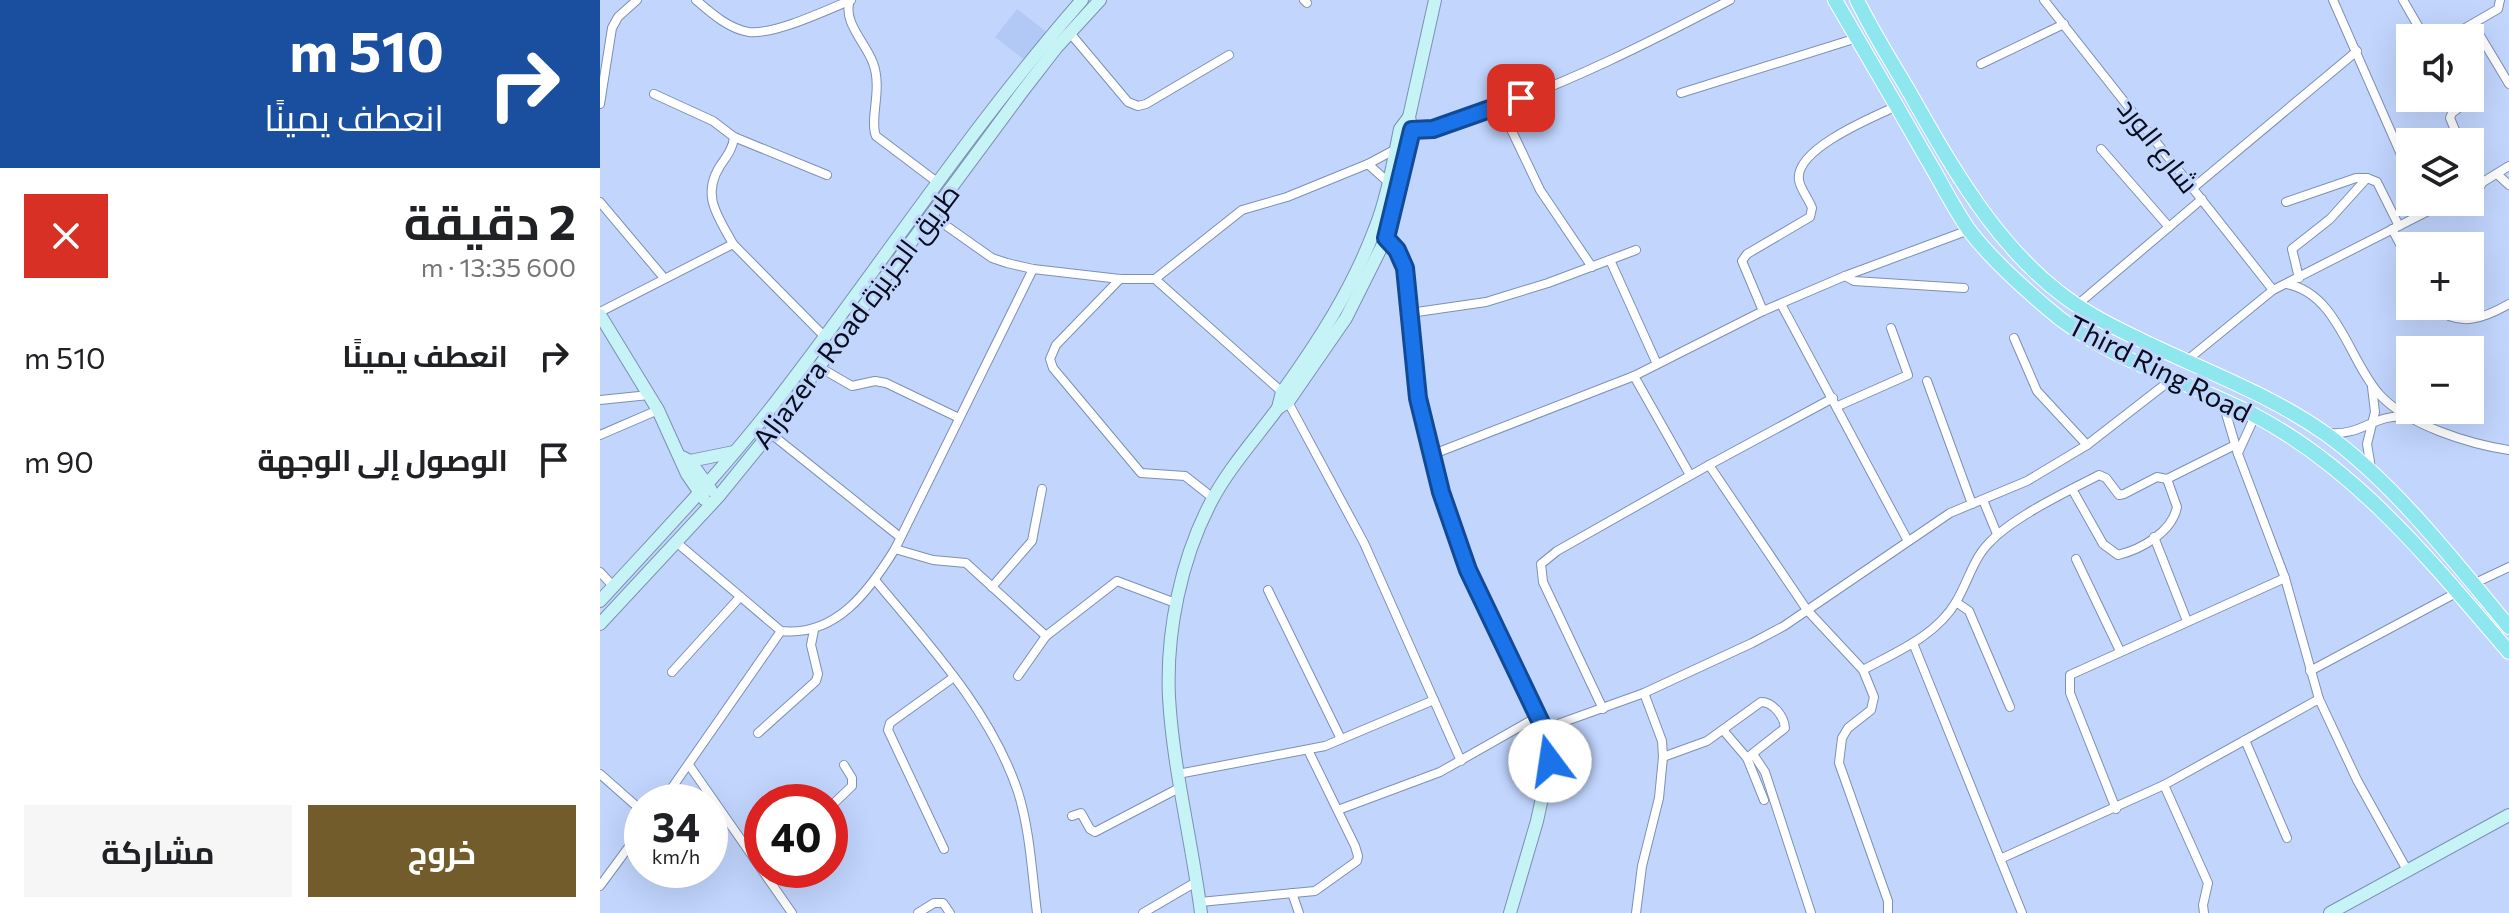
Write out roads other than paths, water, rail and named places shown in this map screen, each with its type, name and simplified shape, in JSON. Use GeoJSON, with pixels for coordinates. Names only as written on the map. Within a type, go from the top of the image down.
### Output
{"type":"FeatureCollection","features":[{"type":"Feature","properties":{"kind":"main road","name":"Third Ring Road"},"geometry":{"type":"LineString","coordinates":[[1857,0],[1961,183],[2026,263],[2077,305],[2134,338],[2279,406],[2324,433],[2372,472],[2509,627]]}},
{"type":"Feature","properties":{"kind":"main road","name":"Third Ring Road"},"geometry":{"type":"LineString","coordinates":[[1835,1],[1969,230],[2048,309],[2116,352],[2255,416],[2322,457],[2407,536],[2509,652]]}},
{"type":"Feature","properties":{"kind":"street"},"geometry":{"type":"LineString","coordinates":[[600,102],[612,28],[618,17],[637,0]]}},
{"type":"Feature","properties":{"kind":"street"},"geometry":{"type":"LineString","coordinates":[[696,0],[718,19],[749,32],[781,27],[851,0]]}},
{"type":"Feature","properties":{"kind":"street"},"geometry":{"type":"LineString","coordinates":[[851,0],[848,16],[874,65],[878,96],[872,127],[876,136],[937,182]]}},
{"type":"Feature","properties":{"kind":"street","name":"Aljazera Road طريق الجزيزة"},"geometry":{"type":"LineString","coordinates":[[600,601],[737,450],[1041,46],[1082,0]]}},
{"type":"Feature","properties":{"kind":"street","name":"Aljazera Road طريق الجزيزة"},"geometry":{"type":"LineString","coordinates":[[600,624],[713,501],[770,433],[931,215],[1070,33],[1100,0]]}},
{"type":"Feature","properties":{"kind":"street"},"geometry":{"type":"LineString","coordinates":[[1308,750],[1355,846],[1357,861],[1315,891],[1200,908],[1169,693],[1172,635],[1186,563],[1213,498],[1346,318],[1386,238],[1435,0]]}},
{"type":"Feature","properties":{"kind":"street"},"geometry":{"type":"LineString","coordinates":[[1407,126],[1433,129],[1500,106],[1562,81],[1730,0]]}},
{"type":"Feature","properties":{"kind":"street","name":"شارع الورد"},"geometry":{"type":"LineString","coordinates":[[2044,0],[2273,290]]}},
{"type":"Feature","properties":{"kind":"street"},"geometry":{"type":"LineString","coordinates":[[2333,0],[2396,142]]}},
{"type":"Feature","properties":{"kind":"street"},"geometry":{"type":"LineString","coordinates":[[2403,0],[2417,24]]}},
{"type":"Feature","properties":{"kind":"street"},"geometry":{"type":"LineString","coordinates":[[2473,24],[2498,9],[2500,0]]}},
{"type":"Feature","properties":{"kind":"street"},"geometry":{"type":"LineString","coordinates":[[1981,64],[2064,24]]}},
{"type":"Feature","properties":{"kind":"street"},"geometry":{"type":"LineString","coordinates":[[1070,33],[1128,102],[1138,106],[1229,55]]}},
{"type":"Feature","properties":{"kind":"street"},"geometry":{"type":"LineString","coordinates":[[1681,93],[1857,38]]}},
{"type":"Feature","properties":{"kind":"street"},"geometry":{"type":"LineString","coordinates":[[2484,42],[2508,80]]}},
{"type":"Feature","properties":{"kind":"street"},"geometry":{"type":"LineString","coordinates":[[2193,188],[2357,51]]}},
{"type":"Feature","properties":{"kind":"street"},"geometry":{"type":"LineString","coordinates":[[654,94],[713,121],[734,137],[827,175]]}},
{"type":"Feature","properties":{"kind":"street"},"geometry":{"type":"LineString","coordinates":[[1500,106],[1540,190],[1592,267]]}},
{"type":"Feature","properties":{"kind":"street"},"geometry":{"type":"LineString","coordinates":[[1763,311],[1742,261],[1747,254],[1810,217],[1812,208],[1799,181],[1800,169],[1819,147],[1850,126],[1897,106]]}},
{"type":"Feature","properties":{"kind":"street"},"geometry":{"type":"LineString","coordinates":[[1283,401],[1342,300],[1376,228],[1396,149],[1407,126]]}},
{"type":"Feature","properties":{"kind":"street"},"geometry":{"type":"LineString","coordinates":[[734,137],[731,150],[712,180],[712,201],[733,244],[824,336]]}},
{"type":"Feature","properties":{"kind":"street"},"geometry":{"type":"LineString","coordinates":[[931,215],[992,258],[1033,269],[1120,279],[1155,279],[1242,210],[1287,197],[1368,164],[1396,149]]}},
{"type":"Feature","properties":{"kind":"street"},"geometry":{"type":"LineString","coordinates":[[2101,149],[2169,227]]}},
{"type":"Feature","properties":{"kind":"street"},"geometry":{"type":"LineString","coordinates":[[1368,164],[1388,182]]}},
{"type":"Feature","properties":{"kind":"street"},"geometry":{"type":"LineString","coordinates":[[2484,183],[2509,166]]}},
{"type":"Feature","properties":{"kind":"street"},"geometry":{"type":"LineString","coordinates":[[2497,174],[2509,185]]}},
{"type":"Feature","properties":{"kind":"street"},"geometry":{"type":"LineString","coordinates":[[2286,202],[2356,178],[2367,178],[2377,182],[2398,232]]}},
{"type":"Feature","properties":{"kind":"street"},"geometry":{"type":"LineString","coordinates":[[2299,278],[2292,249],[2330,219],[2367,178]]}},
{"type":"Feature","properties":{"kind":"street"},"geometry":{"type":"LineString","coordinates":[[2077,305],[2202,199]]}},
{"type":"Feature","properties":{"kind":"street"},"geometry":{"type":"LineString","coordinates":[[600,202],[664,278]]}},
{"type":"Feature","properties":{"kind":"street"},"geometry":{"type":"LineString","coordinates":[[2186,361],[2273,290],[2418,216]]}},
{"type":"Feature","properties":{"kind":"street"},"geometry":{"type":"LineString","coordinates":[[1376,228],[1397,250],[1405,268],[1418,398],[1441,492],[1468,570],[1544,729],[1551,752],[1537,821],[1510,913]]}},
{"type":"Feature","properties":{"kind":"street"},"geometry":{"type":"LineString","coordinates":[[1431,455],[1634,376],[1763,311],[1845,276],[1969,230]]}},
{"type":"Feature","properties":{"kind":"street"},"geometry":{"type":"LineString","coordinates":[[713,501],[686,464],[658,410],[600,314],[733,244]]}},
{"type":"Feature","properties":{"kind":"street"},"geometry":{"type":"LineString","coordinates":[[1410,313],[1486,302],[1636,250]]}},
{"type":"Feature","properties":{"kind":"street"},"geometry":{"type":"LineString","coordinates":[[1610,260],[1657,364]]}},
{"type":"Feature","properties":{"kind":"street"},"geometry":{"type":"LineString","coordinates":[[676,542],[781,631],[814,630],[857,600],[875,580],[895,549],[1033,269]]}},
{"type":"Feature","properties":{"kind":"street"},"geometry":{"type":"LineString","coordinates":[[1845,276],[1854,281],[1964,288]]}},
{"type":"Feature","properties":{"kind":"street"},"geometry":{"type":"LineString","coordinates":[[1120,279],[1056,345],[1050,359],[1053,368],[1141,473],[1185,476],[1213,498]]}},
{"type":"Feature","properties":{"kind":"street"},"geometry":{"type":"LineString","coordinates":[[1155,279],[1283,401],[1364,543],[1461,761]]}},
{"type":"Feature","properties":{"kind":"street"},"geometry":{"type":"LineString","coordinates":[[2287,284],[2308,293],[2329,314],[2371,384],[2396,407]]}},
{"type":"Feature","properties":{"kind":"street"},"geometry":{"type":"LineString","coordinates":[[1781,304],[1908,541]]}},
{"type":"Feature","properties":{"kind":"street"},"geometry":{"type":"LineString","coordinates":[[2484,316],[2509,304]]}},
{"type":"Feature","properties":{"kind":"street"},"geometry":{"type":"LineString","coordinates":[[1603,709],[1543,582],[1541,564],[1557,551],[1709,465],[1836,402],[1908,375],[1891,328]]}},
{"type":"Feature","properties":{"kind":"street"},"geometry":{"type":"LineString","coordinates":[[2014,338],[2037,391],[2087,445]]}},
{"type":"Feature","properties":{"kind":"street"},"geometry":{"type":"LineString","coordinates":[[819,367],[852,386],[875,381],[886,383],[959,418]]}},
{"type":"Feature","properties":{"kind":"street"},"geometry":{"type":"LineString","coordinates":[[1634,376],[1690,475]]}},
{"type":"Feature","properties":{"kind":"street"},"geometry":{"type":"LineString","coordinates":[[1544,729],[1644,693],[1752,643],[1807,610],[1950,513],[2027,481],[2087,445],[2173,378]]}},
{"type":"Feature","properties":{"kind":"street"},"geometry":{"type":"LineString","coordinates":[[1927,381],[1972,504]]}},
{"type":"Feature","properties":{"kind":"street"},"geometry":{"type":"LineString","coordinates":[[2371,384],[2375,405],[2367,444],[2372,472]]}},
{"type":"Feature","properties":{"kind":"street"},"geometry":{"type":"LineString","coordinates":[[600,400],[649,395]]}},
{"type":"Feature","properties":{"kind":"street"},"geometry":{"type":"LineString","coordinates":[[2222,400],[2285,578],[2319,699],[2357,780],[2407,870]]}},
{"type":"Feature","properties":{"kind":"street"},"geometry":{"type":"LineString","coordinates":[[600,435],[658,410]]}},
{"type":"Feature","properties":{"kind":"street"},"geometry":{"type":"LineString","coordinates":[[2324,433],[2351,433],[2389,415],[2396,416]]}},
{"type":"Feature","properties":{"kind":"street"},"geometry":{"type":"LineString","coordinates":[[1863,670],[1913,643],[1945,617],[1956,602],[1977,557],[1997,534],[2099,475],[2106,478],[2119,495],[2157,477],[2167,479],[2237,449],[2255,416]]}},
{"type":"Feature","properties":{"kind":"street"},"geometry":{"type":"LineString","coordinates":[[2428,424],[2463,440],[2509,450]]}},
{"type":"Feature","properties":{"kind":"street"},"geometry":{"type":"LineString","coordinates":[[770,433],[900,537]]}},
{"type":"Feature","properties":{"kind":"street"},"geometry":{"type":"LineString","coordinates":[[686,464],[737,450]]}},
{"type":"Feature","properties":{"kind":"street"},"geometry":{"type":"LineString","coordinates":[[681,513],[689,491],[686,464]]}},
{"type":"Feature","properties":{"kind":"street"},"geometry":{"type":"LineString","coordinates":[[1709,465],[1807,610],[1863,670],[1874,697],[1874,704],[1848,728],[1839,750],[1839,763],[1888,901],[1888,913]]}},
{"type":"Feature","properties":{"kind":"street"},"geometry":{"type":"LineString","coordinates":[[2072,489],[2103,544],[2110,552],[2123,554],[2171,524],[2177,507],[2167,479]]}},
{"type":"Feature","properties":{"kind":"street"},"geometry":{"type":"LineString","coordinates":[[992,587],[1032,541],[1042,489]]}},
{"type":"Feature","properties":{"kind":"street"},"geometry":{"type":"LineString","coordinates":[[1983,500],[1997,534]]}},
{"type":"Feature","properties":{"kind":"street"},"geometry":{"type":"LineString","coordinates":[[2154,537],[2187,621]]}},
{"type":"Feature","properties":{"kind":"street"},"geometry":{"type":"LineString","coordinates":[[895,549],[933,560],[966,563],[1046,636]]}},
{"type":"Feature","properties":{"kind":"street"},"geometry":{"type":"LineString","coordinates":[[2076,559],[2120,651]]}},
{"type":"Feature","properties":{"kind":"street"},"geometry":{"type":"LineString","coordinates":[[2473,584],[2509,567]]}},
{"type":"Feature","properties":{"kind":"street"},"geometry":{"type":"LineString","coordinates":[[600,572],[613,586]]}},
{"type":"Feature","properties":{"kind":"street"},"geometry":{"type":"LineString","coordinates":[[2116,809],[2068,686],[2074,672],[2285,578]]}},
{"type":"Feature","properties":{"kind":"street"},"geometry":{"type":"LineString","coordinates":[[875,580],[954,677],[982,718],[1014,781],[1023,810],[1037,913]]}},
{"type":"Feature","properties":{"kind":"street"},"geometry":{"type":"LineString","coordinates":[[1018,676],[1046,636],[1117,581],[1178,604]]}},
{"type":"Feature","properties":{"kind":"street"},"geometry":{"type":"LineString","coordinates":[[1268,590],[1341,739]]}},
{"type":"Feature","properties":{"kind":"street"},"geometry":{"type":"LineString","coordinates":[[2310,671],[2456,593]]}},
{"type":"Feature","properties":{"kind":"street"},"geometry":{"type":"LineString","coordinates":[[672,672],[740,597]]}},
{"type":"Feature","properties":{"kind":"street"},"geometry":{"type":"LineString","coordinates":[[1956,602],[1969,611],[2010,707]]}},
{"type":"Feature","properties":{"kind":"street"},"geometry":{"type":"LineString","coordinates":[[758,733],[816,681],[818,674],[811,645],[814,630]]}},
{"type":"Feature","properties":{"kind":"street"},"geometry":{"type":"LineString","coordinates":[[675,784],[781,631]]}},
{"type":"Feature","properties":{"kind":"street"},"geometry":{"type":"LineString","coordinates":[[1913,643],[2022,913]]}},
{"type":"Feature","properties":{"kind":"street"},"geometry":{"type":"LineString","coordinates":[[944,849],[888,730],[890,723],[954,677]]}},
{"type":"Feature","properties":{"kind":"street"},"geometry":{"type":"LineString","coordinates":[[1636,913],[1642,866],[1659,798],[1663,757],[1662,741],[1644,693]]}},
{"type":"Feature","properties":{"kind":"street"},"geometry":{"type":"LineString","coordinates":[[2000,859],[2164,785],[2319,699]]}},
{"type":"Feature","properties":{"kind":"street"},"geometry":{"type":"LineString","coordinates":[[1072,816],[1081,813],[1095,832],[1180,781],[1308,750],[1434,700]]}},
{"type":"Feature","properties":{"kind":"street"},"geometry":{"type":"LineString","coordinates":[[1663,757],[1707,741],[1761,702],[1772,704],[1785,722],[1785,728],[1750,756]]}},
{"type":"Feature","properties":{"kind":"street"},"geometry":{"type":"LineString","coordinates":[[1338,810],[1440,772],[1537,717]]}},
{"type":"Feature","properties":{"kind":"street"},"geometry":{"type":"LineString","coordinates":[[1723,730],[1765,772],[1811,913]]}},
{"type":"Feature","properties":{"kind":"street"},"geometry":{"type":"LineString","coordinates":[[2245,740],[2287,838]]}},
{"type":"Feature","properties":{"kind":"street"},"geometry":{"type":"LineString","coordinates":[[1750,756],[1764,800]]}},
{"type":"Feature","properties":{"kind":"street"},"geometry":{"type":"LineString","coordinates":[[689,765],[744,842]]}},
{"type":"Feature","properties":{"kind":"street"},"geometry":{"type":"LineString","coordinates":[[844,765],[852,778],[852,786],[848,790]]}},
{"type":"Feature","properties":{"kind":"street"},"geometry":{"type":"LineString","coordinates":[[600,774],[624,795]]}},
{"type":"Feature","properties":{"kind":"street"},"geometry":{"type":"LineString","coordinates":[[2164,785],[2208,883],[2204,913]]}},
{"type":"Feature","properties":{"kind":"street"},"geometry":{"type":"LineString","coordinates":[[2330,913],[2509,815]]}},
{"type":"Feature","properties":{"kind":"street"},"geometry":{"type":"LineString","coordinates":[[600,886],[624,853]]}},
{"type":"Feature","properties":{"kind":"street"},"geometry":{"type":"LineString","coordinates":[[1143,913],[1196,882]]}},
{"type":"Feature","properties":{"kind":"street"},"geometry":{"type":"LineString","coordinates":[[776,888],[792,913]]}},
{"type":"Feature","properties":{"kind":"street"},"geometry":{"type":"LineString","coordinates":[[1292,893],[1299,913]]}},
{"type":"Feature","properties":{"kind":"street"},"geometry":{"type":"LineString","coordinates":[[918,913],[934,903],[943,903],[950,913]]}}]}
